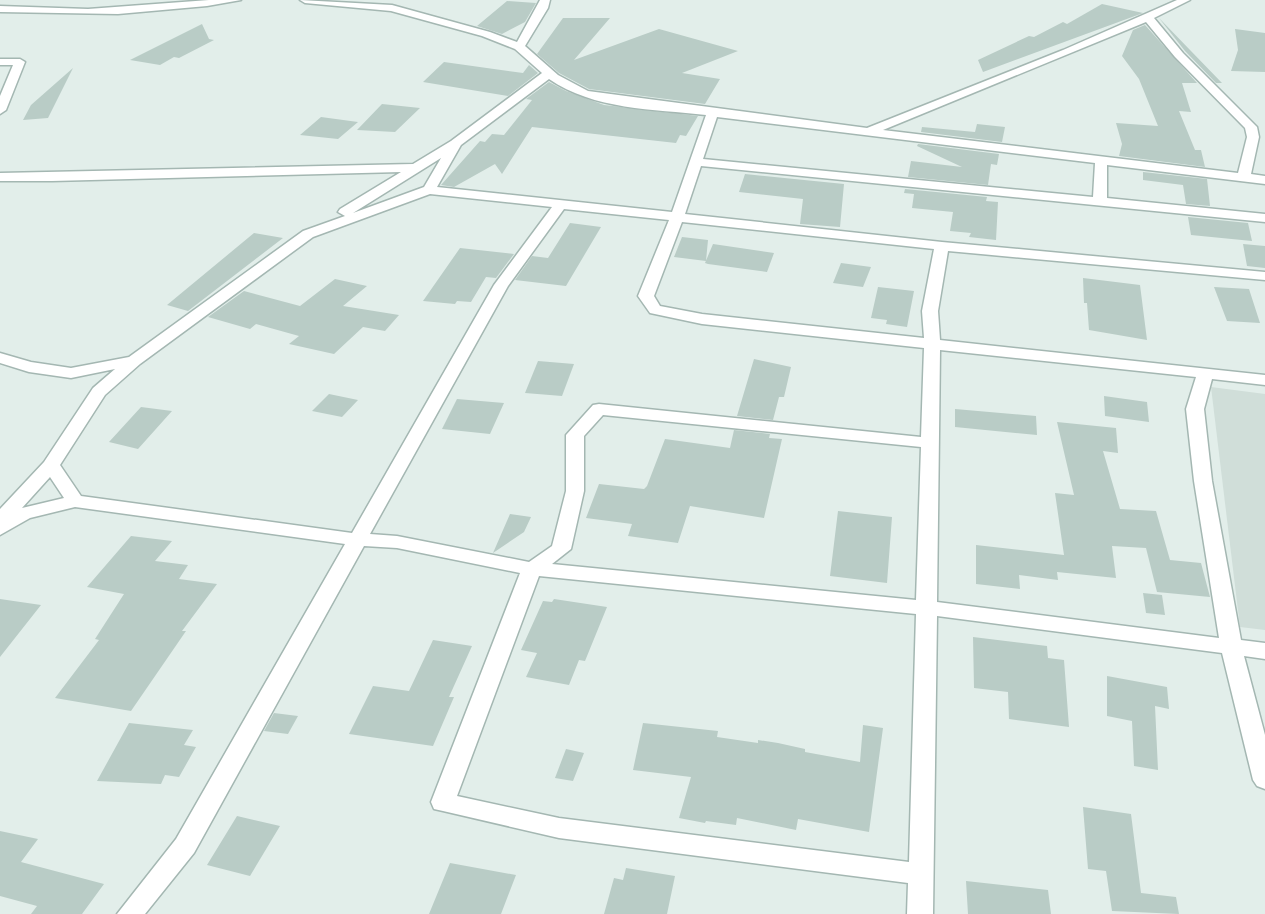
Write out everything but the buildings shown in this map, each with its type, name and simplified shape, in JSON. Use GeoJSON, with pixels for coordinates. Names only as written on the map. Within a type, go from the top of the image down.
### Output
{"type":"FeatureCollection","features":[{"type":"Feature","properties":{"kind":"street"},"geometry":{"type":"LineString","coordinates":[[0,9],[76,11],[164,8],[236,0]]}},
{"type":"Feature","properties":{"kind":"street"},"geometry":{"type":"LineString","coordinates":[[305,0],[392,8],[486,34],[519,47],[547,75],[573,91],[595,98],[712,115],[1265,180]]}},
{"type":"Feature","properties":{"kind":"street"},"geometry":{"type":"LineString","coordinates":[[865,132],[969,89],[1096,42],[1185,0]]}},
{"type":"Feature","properties":{"kind":"street"},"geometry":{"type":"LineString","coordinates":[[519,47],[547,3]]}},
{"type":"Feature","properties":{"kind":"street"},"geometry":{"type":"LineString","coordinates":[[1148,18],[1179,55],[1251,127],[1253,137],[1244,177]]}},
{"type":"Feature","properties":{"kind":"street"},"geometry":{"type":"LineString","coordinates":[[0,62],[20,62],[0,110]]}},
{"type":"Feature","properties":{"kind":"street"},"geometry":{"type":"LineString","coordinates":[[0,520],[51,465],[99,392],[134,361],[308,234],[420,168],[547,75]]}},
{"type":"Feature","properties":{"kind":"street"},"geometry":{"type":"LineString","coordinates":[[520,97],[573,91]]}},
{"type":"Feature","properties":{"kind":"street"},"geometry":{"type":"LineString","coordinates":[[712,115],[677,218],[646,296],[655,310],[702,319],[1265,380]]}},
{"type":"Feature","properties":{"kind":"street"},"geometry":{"type":"LineString","coordinates":[[429,189],[456,143]]}},
{"type":"Feature","properties":{"kind":"street"},"geometry":{"type":"LineString","coordinates":[[1100,202],[1101,159]]}},
{"type":"Feature","properties":{"kind":"street"},"geometry":{"type":"LineString","coordinates":[[696,162],[1265,218]]}},
{"type":"Feature","properties":{"kind":"street"},"geometry":{"type":"LineString","coordinates":[[0,177],[105,178],[319,168],[420,168]]}},
{"type":"Feature","properties":{"kind":"street"},"geometry":{"type":"LineString","coordinates":[[308,234],[429,189],[942,246],[1265,276]]}},
{"type":"Feature","properties":{"kind":"street"},"geometry":{"type":"LineString","coordinates":[[130,914],[185,846],[360,540],[501,285],[561,204]]}},
{"type":"Feature","properties":{"kind":"street"},"geometry":{"type":"LineString","coordinates":[[920,914],[932,344],[930,311],[942,246]]}},
{"type":"Feature","properties":{"kind":"street"},"geometry":{"type":"LineString","coordinates":[[0,358],[29,367],[71,373],[134,361]]}},
{"type":"Feature","properties":{"kind":"street"},"geometry":{"type":"LineString","coordinates":[[1206,372],[1195,409],[1203,480],[1231,647],[1265,780]]}},
{"type":"Feature","properties":{"kind":"street"},"geometry":{"type":"LineString","coordinates":[[71,373],[99,392]]}},
{"type":"Feature","properties":{"kind":"street"},"geometry":{"type":"LineString","coordinates":[[922,874],[559,828],[443,802],[532,569],[561,549],[575,490],[575,435],[599,409],[929,442]]}},
{"type":"Feature","properties":{"kind":"street"},"geometry":{"type":"LineString","coordinates":[[51,465],[75,501]]}},
{"type":"Feature","properties":{"kind":"street"},"geometry":{"type":"LineString","coordinates":[[0,529],[23,514],[75,501],[360,540],[397,542],[532,569],[926,608],[1265,651]]}},
{"type":"Feature","properties":{"kind":"shaded area"},"geometry":{"type":"Polygon","coordinates":[[[1211,387],[1265,394],[1265,630],[1240,627],[1211,387]]]}}]}
